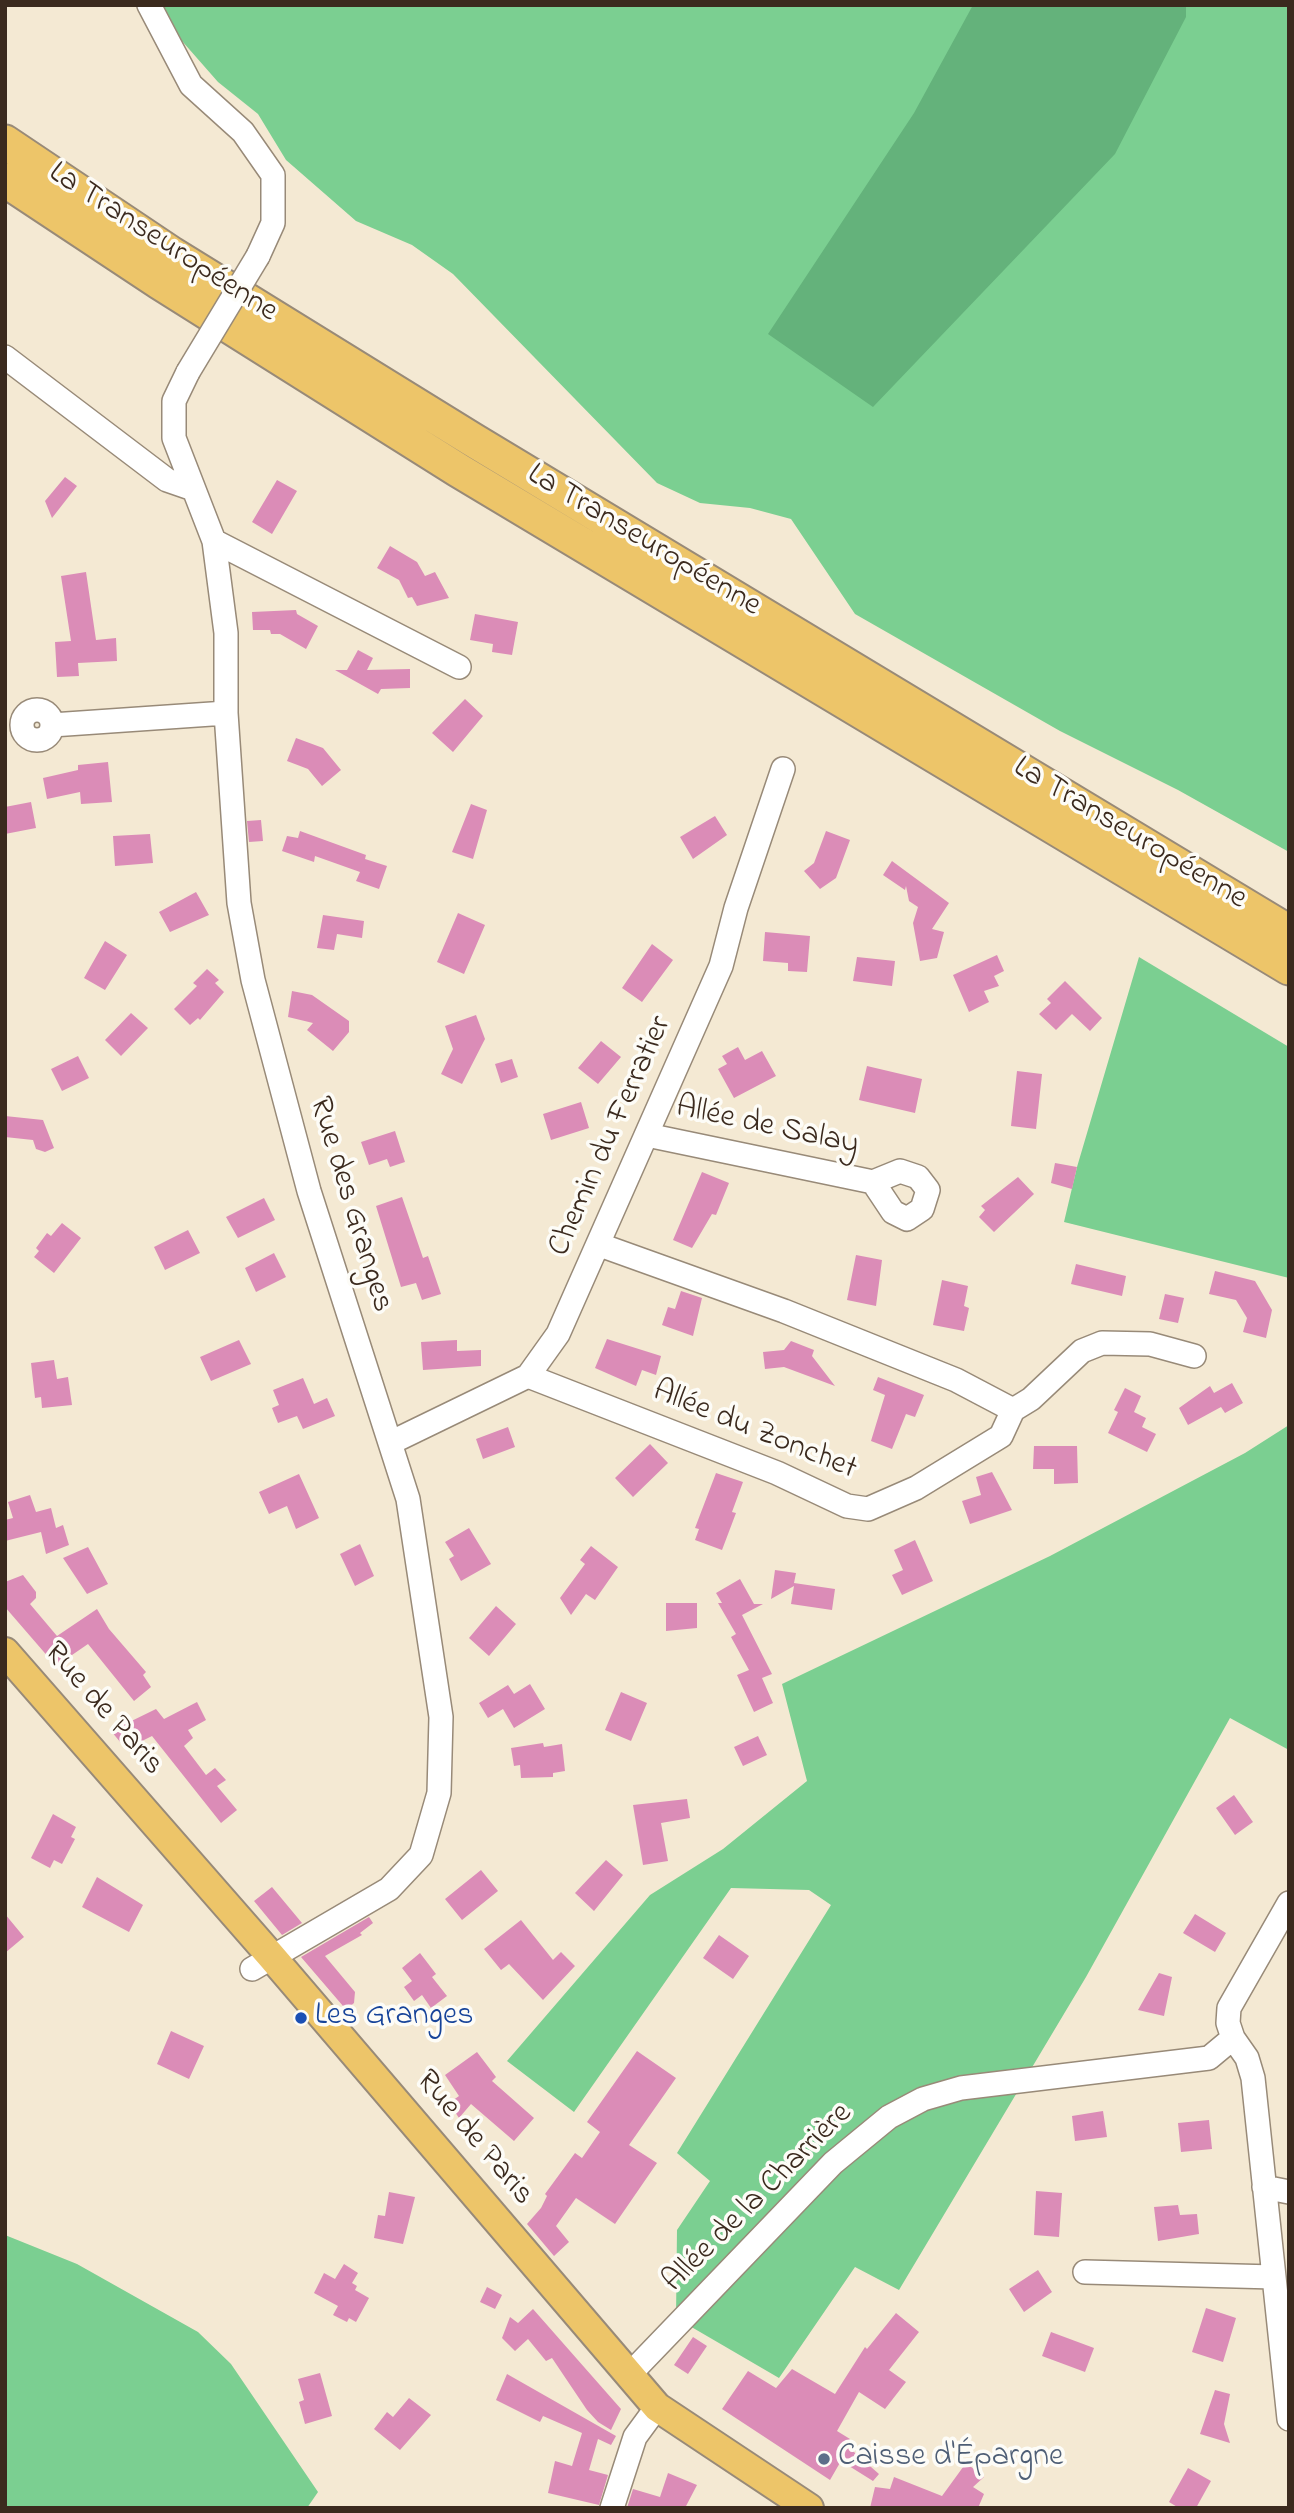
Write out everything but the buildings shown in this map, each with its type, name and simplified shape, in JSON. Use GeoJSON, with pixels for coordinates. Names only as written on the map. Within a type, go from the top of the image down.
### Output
{"type":"FeatureCollection","features":[{"type":"Feature","properties":{"kind":"highway","name":"La Transeuropéenne"},"geometry":{"type":"LineString","coordinates":[[5,142],[172,254],[473,440],[1289,932]]}},
{"type":"Feature","properties":{"kind":"highway","name":"La Transeuropéenne"},"geometry":{"type":"LineString","coordinates":[[5,180],[159,282],[458,470],[1289,968]]}},
{"type":"Feature","properties":{"kind":"main road","name":"Rue de Paris"},"geometry":{"type":"LineString","coordinates":[[5,1652],[262,1963],[657,2407],[800,2498],[809,2508]]}},
{"type":"Feature","properties":{"kind":"street","name":"Rue des Granges"},"geometry":{"type":"LineString","coordinates":[[149,5],[191,85],[243,132],[273,175],[273,223],[258,256],[188,372],[174,401],[174,439],[214,541],[226,633],[226,713],[239,903],[253,980],[309,1191],[408,1499],[441,1717],[439,1793],[421,1855],[389,1889],[262,1963]]}},
{"type":"Feature","properties":{"kind":"street"},"geometry":{"type":"LineString","coordinates":[[5,358],[167,480],[193,489]]}},
{"type":"Feature","properties":{"kind":"street"},"geometry":{"type":"LineString","coordinates":[[214,541],[459,667]]}},
{"type":"Feature","properties":{"kind":"street"},"geometry":{"type":"LineString","coordinates":[[52,725],[226,713]]}},
{"type":"Feature","properties":{"kind":"street","name":"Chemin du Ferratier"},"geometry":{"type":"LineString","coordinates":[[390,1443],[527,1376],[558,1334],[600,1245],[721,966],[736,908],[783,769]]}},
{"type":"Feature","properties":{"kind":"street","name":"Allée de Salay"},"geometry":{"type":"LineString","coordinates":[[647,1135],[873,1182]]}},
{"type":"Feature","properties":{"kind":"street"},"geometry":{"type":"LineString","coordinates":[[600,1245],[796,1316],[956,1380],[1013,1410]]}},
{"type":"Feature","properties":{"kind":"street","name":"Allée du Zonchet"},"geometry":{"type":"LineString","coordinates":[[527,1376],[777,1473],[847,1506],[868,1509],[916,1488],[1001,1436],[1013,1410],[1031,1399],[1082,1351],[1102,1343],[1150,1344],[1194,1356]]}},
{"type":"Feature","properties":{"kind":"street"},"geometry":{"type":"LineString","coordinates":[[1289,1903],[1229,2008],[1228,2023],[1233,2038],[1247,2058],[1254,2078],[1289,2419]]}},
{"type":"Feature","properties":{"kind":"street","name":"Allée de la Charrière"},"geometry":{"type":"LineString","coordinates":[[629,2375],[833,2163],[889,2117],[923,2099],[961,2088],[1209,2058],[1233,2038]]}},
{"type":"Feature","properties":{"kind":"street"},"geometry":{"type":"LineString","coordinates":[[1264,2188],[1289,2192]]}},
{"type":"Feature","properties":{"kind":"street"},"geometry":{"type":"LineString","coordinates":[[1085,2272],[1274,2277]]}},
{"type":"Feature","properties":{"kind":"street"},"geometry":{"type":"LineString","coordinates":[[612,2508],[635,2437],[657,2407]]}},
{"type":"Feature","properties":{"kind":"green space"},"geometry":{"type":"Polygon","coordinates":[[[163,5],[1289,5],[1289,852],[1178,790],[1060,731],[855,614],[791,519],[750,508],[700,503],[657,483],[453,274],[412,245],[356,221],[286,160],[258,114],[218,82],[182,41],[163,5]]]}},
{"type":"Feature","properties":{"kind":"green space"},"geometry":{"type":"Polygon","coordinates":[[[973,5],[1186,5],[1186,17],[1115,154],[873,407],[768,334],[914,113],[973,5]]]}},
{"type":"Feature","properties":{"kind":"green space"},"geometry":{"type":"Polygon","coordinates":[[[1139,957],[1289,1047],[1289,1278],[1064,1222],[1077,1167],[1139,957]]]}},
{"type":"Feature","properties":{"kind":"green space"},"geometry":{"type":"Polygon","coordinates":[[[1289,1425],[1289,1750],[1230,1718],[1086,1977],[899,2290],[855,2267],[779,2378],[676,2318],[677,2230],[710,2181],[677,2153],[831,1905],[809,1890],[731,1888],[574,2112],[507,2061],[650,1895],[723,1849],[807,1781],[782,1684],[1050,1556],[1245,1453],[1289,1425]]]}},
{"type":"Feature","properties":{"kind":"green space"},"geometry":{"type":"Polygon","coordinates":[[[5,2235],[77,2264],[198,2332],[231,2364],[318,2492],[307,2508],[5,2508],[5,2235]]]}},
{"type":"Feature","properties":{"kind":"place","name":"Les Granges"},"geometry":{"type":"Point","coordinates":[301,2018]}},
{"type":"Feature","properties":{"kind":"place","name":"Caisse d'Épargne"},"geometry":{"type":"Point","coordinates":[824,2459]}}]}
